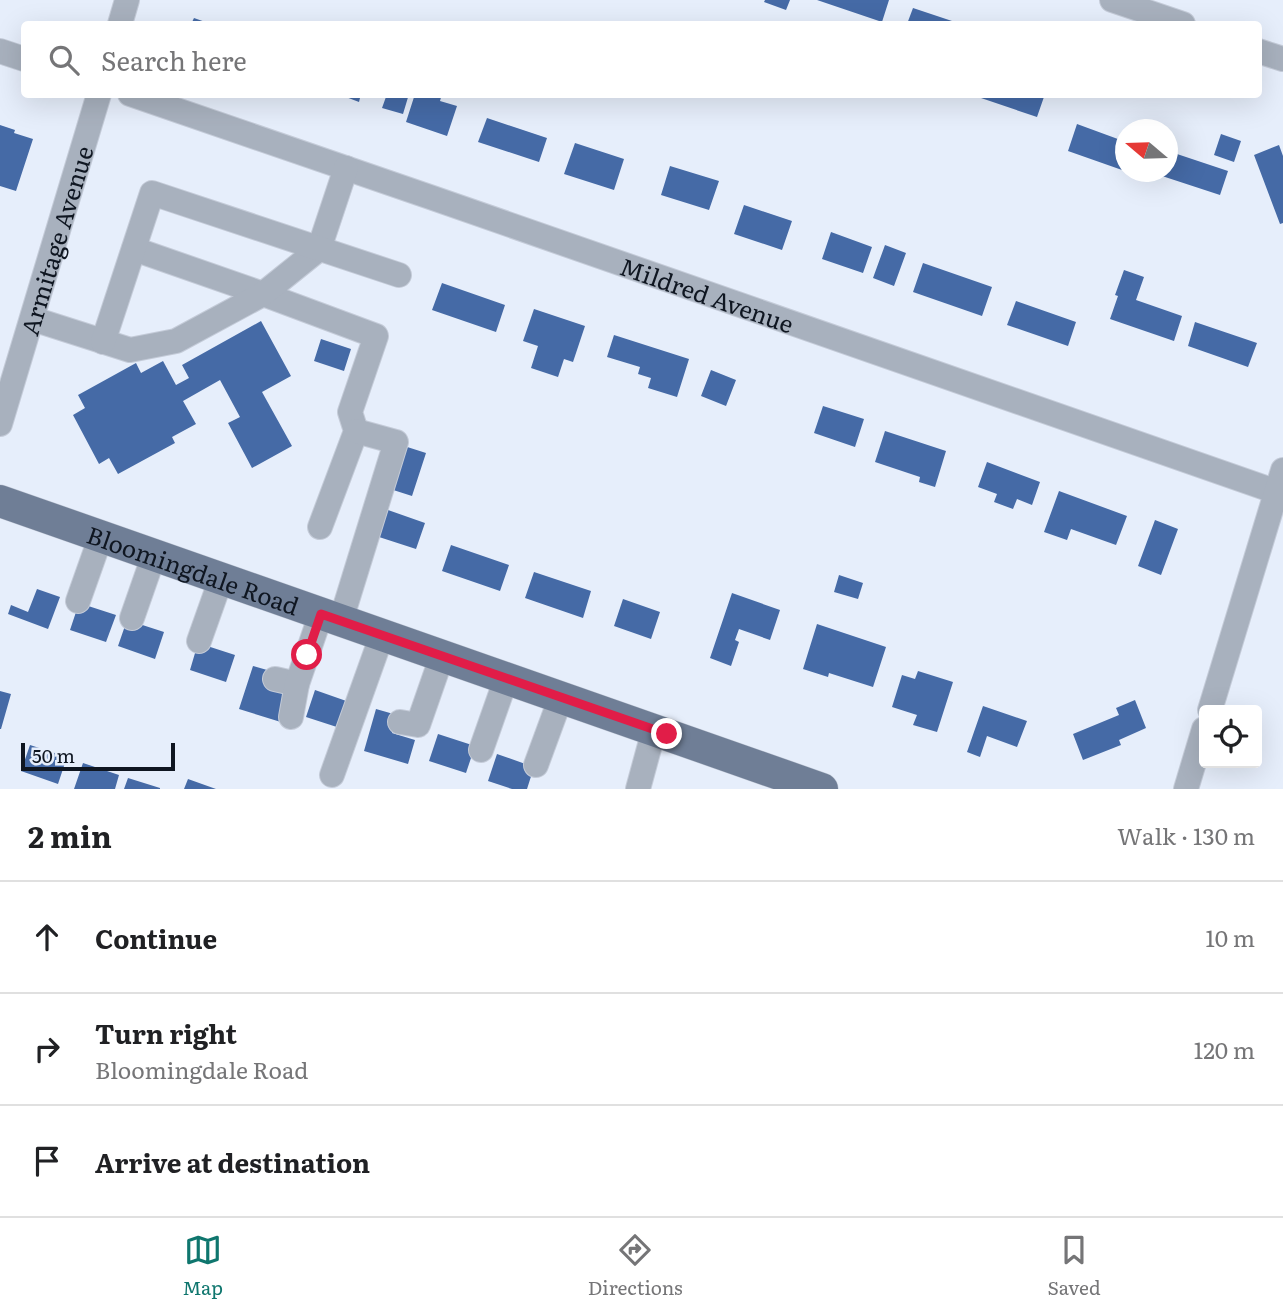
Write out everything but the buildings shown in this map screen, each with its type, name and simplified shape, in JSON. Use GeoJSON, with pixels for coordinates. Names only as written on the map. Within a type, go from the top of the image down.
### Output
{"type":"FeatureCollection","features":[{"type":"Feature","properties":{"kind":"main road","name":"Bloomingdale Road"},"geometry":{"type":"LineString","coordinates":[[0,501],[822,789]]}},
{"type":"Feature","properties":{"kind":"street"},"geometry":{"type":"LineString","coordinates":[[121,21],[127,0]]}},
{"type":"Feature","properties":{"kind":"street"},"geometry":{"type":"LineString","coordinates":[[1112,0],[1174,21]]}},
{"type":"Feature","properties":{"kind":"street"},"geometry":{"type":"LineString","coordinates":[[0,51],[21,58]]}},
{"type":"Feature","properties":{"kind":"street"},"geometry":{"type":"LineString","coordinates":[[1262,52],[1283,59]]}},
{"type":"Feature","properties":{"kind":"street","name":"Armitage Avenue"},"geometry":{"type":"LineString","coordinates":[[0,424],[98,98]]}},
{"type":"Feature","properties":{"kind":"street","name":"Mildred Avenue"},"geometry":{"type":"LineString","coordinates":[[142,98],[1281,485]]}},
{"type":"Feature","properties":{"kind":"street"},"geometry":{"type":"LineString","coordinates":[[33,318],[130,350],[176,341],[263,294],[319,249],[346,169]]}},
{"type":"Feature","properties":{"kind":"street"},"geometry":{"type":"LineString","coordinates":[[103,342],[152,193],[399,275]]}},
{"type":"Feature","properties":{"kind":"street"},"geometry":{"type":"LineString","coordinates":[[134,249],[376,336],[350,412],[356,431],[320,527]]}},
{"type":"Feature","properties":{"kind":"street"},"geometry":{"type":"LineString","coordinates":[[291,717],[286,681],[331,617],[396,442],[356,431]]}},
{"type":"Feature","properties":{"kind":"street"},"geometry":{"type":"LineString","coordinates":[[1212,705],[1281,485]]}},
{"type":"Feature","properties":{"kind":"street"},"geometry":{"type":"LineString","coordinates":[[78,601],[101,536]]}},
{"type":"Feature","properties":{"kind":"street"},"geometry":{"type":"LineString","coordinates":[[132,618],[154,555]]}},
{"type":"Feature","properties":{"kind":"street"},"geometry":{"type":"LineString","coordinates":[[199,641],[221,579]]}},
{"type":"Feature","properties":{"kind":"street"},"geometry":{"type":"LineString","coordinates":[[332,775],[382,635]]}},
{"type":"Feature","properties":{"kind":"street"},"geometry":{"type":"LineString","coordinates":[[400,722],[418,724],[442,656]]}},
{"type":"Feature","properties":{"kind":"street"},"geometry":{"type":"LineString","coordinates":[[481,750],[506,679]]}},
{"type":"Feature","properties":{"kind":"street"},"geometry":{"type":"LineString","coordinates":[[536,765],[561,697]]}},
{"type":"Feature","properties":{"kind":"street"},"geometry":{"type":"LineString","coordinates":[[638,789],[654,730]]}},
{"type":"Feature","properties":{"kind":"street"},"geometry":{"type":"LineString","coordinates":[[1186,789],[1199,746]]}},
{"type":"Feature","properties":{"kind":"route"},"geometry":{"type":"LineString","coordinates":[[307,655],[321,614],[667,734]]}}]}
